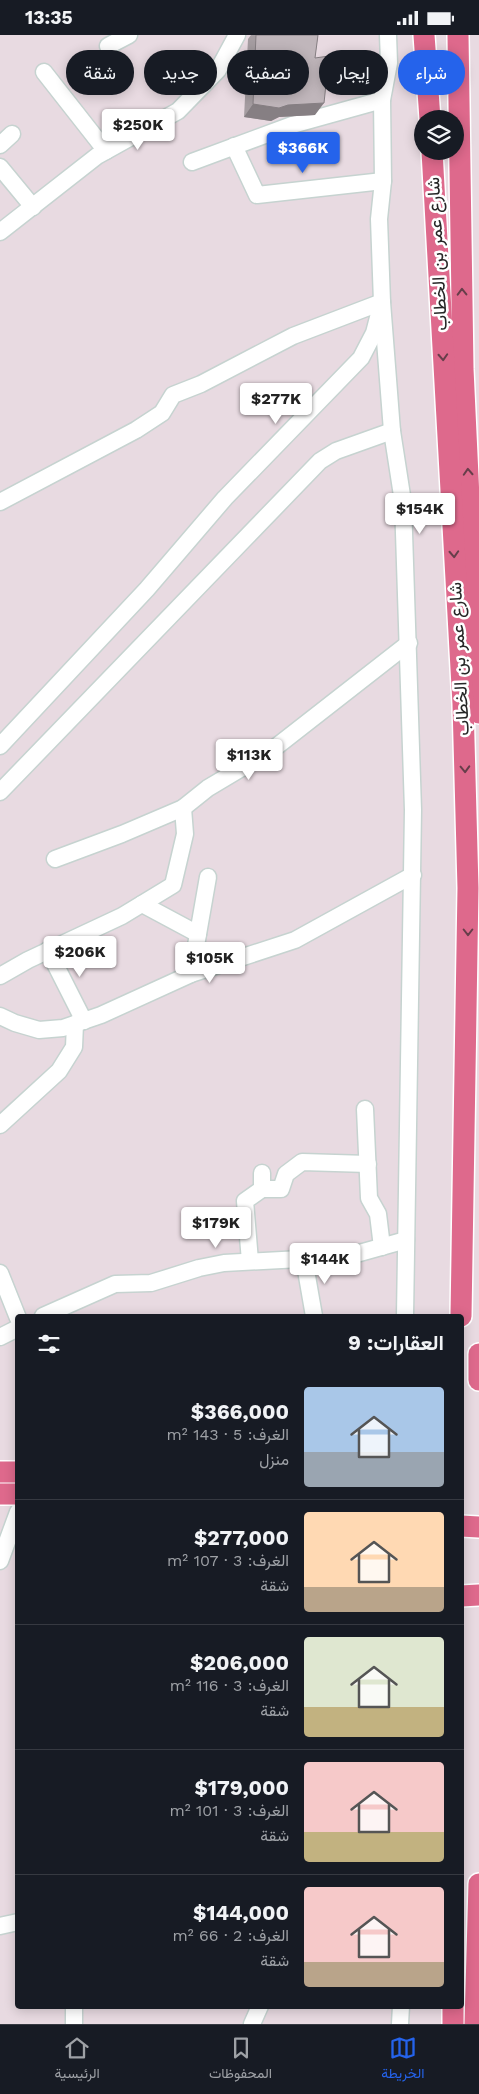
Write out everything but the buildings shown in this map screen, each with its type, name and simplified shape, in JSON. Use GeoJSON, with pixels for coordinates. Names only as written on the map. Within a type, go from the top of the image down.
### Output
{"type":"FeatureCollection","features":[{"type":"Feature","properties":{"kind":"main road"},"geometry":{"type":"LineString","coordinates":[[424,35],[429,110]]}},
{"type":"Feature","properties":{"kind":"main road","name":"شارع عمر بن الخطاب"},"geometry":{"type":"LineString","coordinates":[[458,35],[463,369],[479,713]]}},
{"type":"Feature","properties":{"kind":"main road","name":"شارع عمر بن الخطاب"},"geometry":{"type":"LineString","coordinates":[[432,160],[462,704],[468,888],[461,1314]]}},
{"type":"Feature","properties":{"kind":"main road"},"geometry":{"type":"LineString","coordinates":[[479,1354],[479,1380]]}},
{"type":"Feature","properties":{"kind":"main road"},"geometry":{"type":"LineString","coordinates":[[0,1472],[15,1472]]}},
{"type":"Feature","properties":{"kind":"main road"},"geometry":{"type":"LineString","coordinates":[[0,1494],[15,1494]]}},
{"type":"Feature","properties":{"kind":"main road"},"geometry":{"type":"LineString","coordinates":[[464,1526],[479,1527]]}},
{"type":"Feature","properties":{"kind":"main road"},"geometry":{"type":"LineString","coordinates":[[464,1596],[479,1595]]}},
{"type":"Feature","properties":{"kind":"main road"},"geometry":{"type":"LineString","coordinates":[[475,2024],[479,1883]]}},
{"type":"Feature","properties":{"kind":"main road"},"geometry":{"type":"LineString","coordinates":[[453,2009],[453,2024]]}},
{"type":"Feature","properties":{"kind":"street"},"geometry":{"type":"LineString","coordinates":[[108,47],[129,35]]}},
{"type":"Feature","properties":{"kind":"street"},"geometry":{"type":"LineString","coordinates":[[0,232],[106,151],[178,111],[218,70],[238,35]]}},
{"type":"Feature","properties":{"kind":"street"},"geometry":{"type":"LineString","coordinates":[[388,35],[389,63],[382,100],[383,181],[379,219],[382,303],[392,431],[403,502],[409,643],[413,875],[405,1314]]}},
{"type":"Feature","properties":{"kind":"street"},"geometry":{"type":"LineString","coordinates":[[44,72],[106,151]]}},
{"type":"Feature","properties":{"kind":"street"},"geometry":{"type":"LineString","coordinates":[[192,163],[292,125],[382,100]]}},
{"type":"Feature","properties":{"kind":"street"},"geometry":{"type":"LineString","coordinates":[[234,146],[257,195],[383,181]]}},
{"type":"Feature","properties":{"kind":"street"},"geometry":{"type":"LineString","coordinates":[[0,167],[33,207]]}},
{"type":"Feature","properties":{"kind":"street"},"geometry":{"type":"LineString","coordinates":[[0,502],[136,430],[162,413],[173,395],[201,384],[293,336],[382,303]]}},
{"type":"Feature","properties":{"kind":"street"},"geometry":{"type":"LineString","coordinates":[[0,746],[147,589],[225,498],[361,358],[374,333],[382,303]]}},
{"type":"Feature","properties":{"kind":"street"},"geometry":{"type":"LineString","coordinates":[[0,792],[320,461],[336,451],[392,431]]}},
{"type":"Feature","properties":{"kind":"street"},"geometry":{"type":"LineString","coordinates":[[56,859],[122,835],[183,808],[208,788],[272,750],[409,643]]}},
{"type":"Feature","properties":{"kind":"street"},"geometry":{"type":"LineString","coordinates":[[0,976],[122,916],[173,885],[184,835],[183,808]]}},
{"type":"Feature","properties":{"kind":"street"},"geometry":{"type":"LineString","coordinates":[[0,1016],[15,1023],[39,1030],[63,1028],[191,974],[295,940],[413,875]]}},
{"type":"Feature","properties":{"kind":"street"},"geometry":{"type":"LineString","coordinates":[[191,974],[208,877]]}},
{"type":"Feature","properties":{"kind":"street"},"geometry":{"type":"LineString","coordinates":[[142,904],[198,934]]}},
{"type":"Feature","properties":{"kind":"street"},"geometry":{"type":"LineString","coordinates":[[0,1125],[59,1071],[74,1047],[79,1022],[48,951]]}},
{"type":"Feature","properties":{"kind":"street"},"geometry":{"type":"LineString","coordinates":[[366,1109],[369,1199],[378,1214],[382,1247]]}},
{"type":"Feature","properties":{"kind":"street"},"geometry":{"type":"LineString","coordinates":[[250,1261],[245,1201],[262,1181],[281,1189],[286,1174],[302,1162],[368,1164]]}},
{"type":"Feature","properties":{"kind":"street"},"geometry":{"type":"LineString","coordinates":[[48,1314],[115,1284],[150,1283],[199,1268],[250,1261],[304,1259],[356,1254],[406,1240]]}},
{"type":"Feature","properties":{"kind":"street"},"geometry":{"type":"LineString","coordinates":[[304,1259],[314,1314]]}},
{"type":"Feature","properties":{"kind":"street"},"geometry":{"type":"LineString","coordinates":[[0,1273],[16,1314]]}},
{"type":"Feature","properties":{"kind":"street"},"geometry":{"type":"LineString","coordinates":[[0,1337],[15,1330]]}},
{"type":"Feature","properties":{"kind":"street"},"geometry":{"type":"LineString","coordinates":[[0,1561],[15,1520]]}},
{"type":"Feature","properties":{"kind":"street"},"geometry":{"type":"LineString","coordinates":[[0,1926],[15,1923]]}},
{"type":"Feature","properties":{"kind":"street"},"geometry":{"type":"LineString","coordinates":[[74,2009],[74,2024]]}},
{"type":"Feature","properties":{"kind":"street"},"geometry":{"type":"LineString","coordinates":[[252,2024],[259,2009]]}},
{"type":"Feature","properties":{"kind":"street"},"geometry":{"type":"LineString","coordinates":[[400,2024],[401,2009]]}}]}
